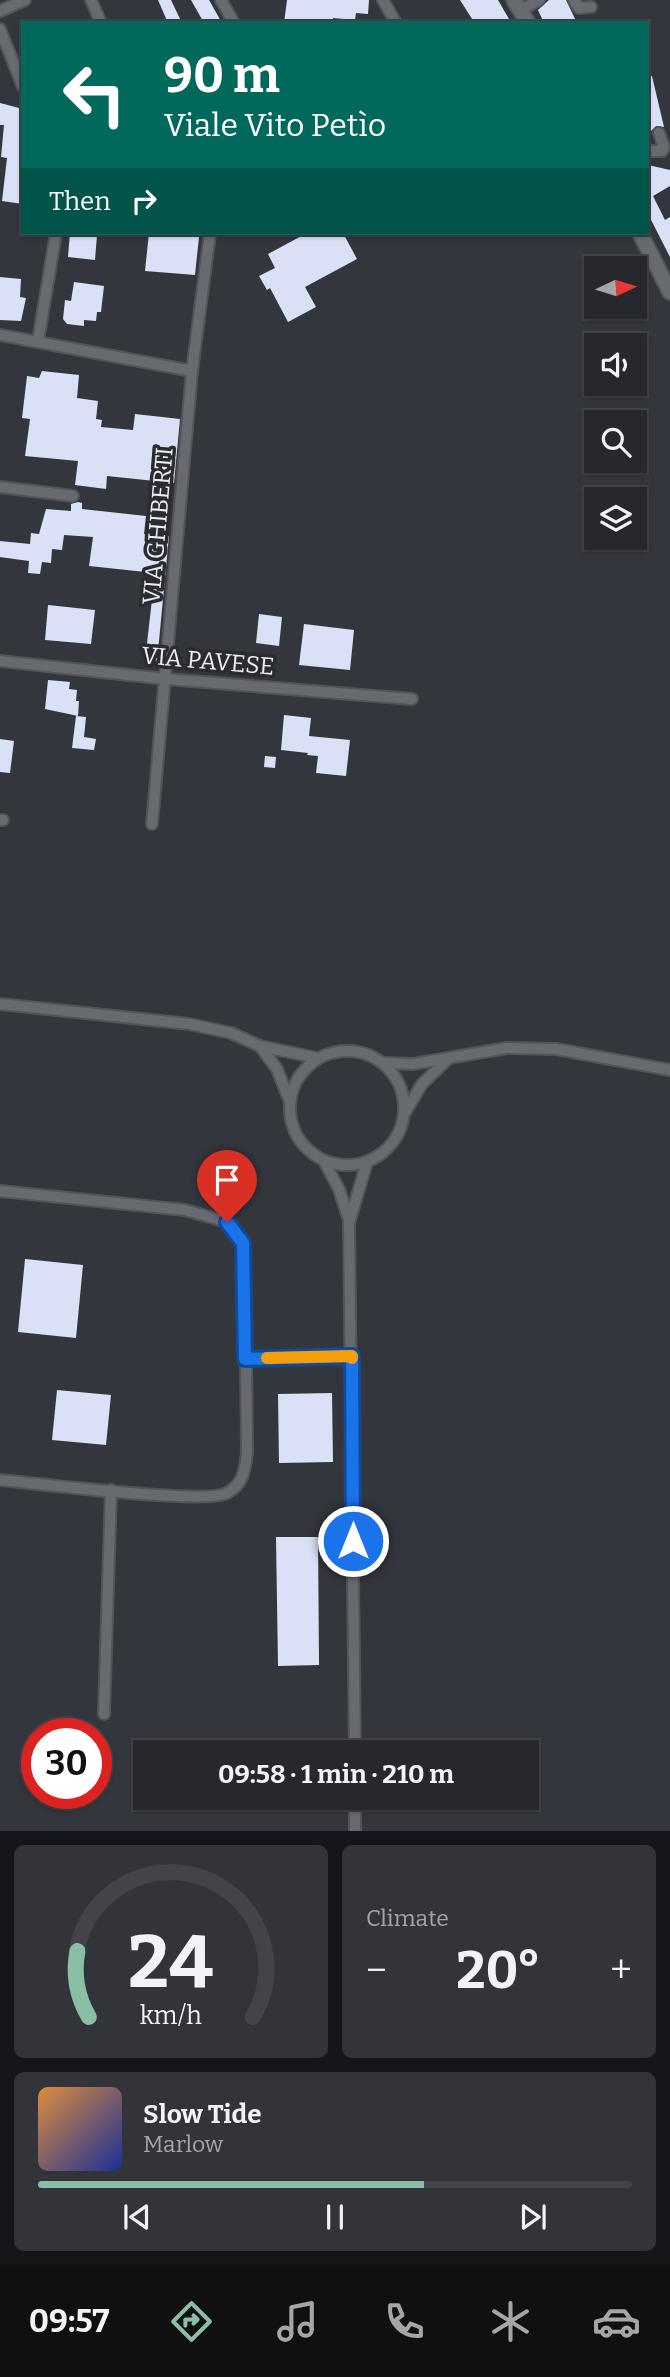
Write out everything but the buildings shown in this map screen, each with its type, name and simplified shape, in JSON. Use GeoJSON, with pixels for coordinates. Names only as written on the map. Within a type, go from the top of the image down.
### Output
{"type":"FeatureCollection","features":[{"type":"Feature","properties":{"kind":"street"},"geometry":{"type":"LineString","coordinates":[[0,11],[25,0]]}},
{"type":"Feature","properties":{"kind":"street"},"geometry":{"type":"LineString","coordinates":[[91,0],[100,21]]}},
{"type":"Feature","properties":{"kind":"street"},"geometry":{"type":"LineString","coordinates":[[221,0],[233,21]]}},
{"type":"Feature","properties":{"kind":"street"},"geometry":{"type":"LineString","coordinates":[[383,0],[395,21]]}},
{"type":"Feature","properties":{"kind":"street"},"geometry":{"type":"LineString","coordinates":[[521,11],[539,0]]}},
{"type":"Feature","properties":{"kind":"street"},"geometry":{"type":"LineString","coordinates":[[574,0],[579,8],[591,7]]}},
{"type":"Feature","properties":{"kind":"street"},"geometry":{"type":"LineString","coordinates":[[0,29],[21,82]]}},
{"type":"Feature","properties":{"kind":"street"},"geometry":{"type":"LineString","coordinates":[[649,151],[662,151],[664,147],[659,132]]}},
{"type":"Feature","properties":{"kind":"street"},"geometry":{"type":"LineString","coordinates":[[38,341],[56,235]]}},
{"type":"Feature","properties":{"kind":"street","name":"VIA GHIBERTI"},"geometry":{"type":"LineString","coordinates":[[152,824],[192,371],[210,235]]}},
{"type":"Feature","properties":{"kind":"street"},"geometry":{"type":"LineString","coordinates":[[641,235],[670,292]]}},
{"type":"Feature","properties":{"kind":"street"},"geometry":{"type":"LineString","coordinates":[[0,335],[192,371]]}},
{"type":"Feature","properties":{"kind":"street"},"geometry":{"type":"LineString","coordinates":[[0,487],[74,496]]}},
{"type":"Feature","properties":{"kind":"street","name":"VIA PAVESE"},"geometry":{"type":"LineString","coordinates":[[0,661],[166,679],[412,699]]}},
{"type":"Feature","properties":{"kind":"street"},"geometry":{"type":"LineString","coordinates":[[0,1004],[189,1024],[231,1033],[260,1046],[317,1058]]}},
{"type":"Feature","properties":{"kind":"street"},"geometry":{"type":"LineString","coordinates":[[260,1046],[277,1069],[290,1102]]}},
{"type":"Feature","properties":{"kind":"street"},"geometry":{"type":"LineString","coordinates":[[384,1063],[413,1064],[507,1048],[556,1049],[670,1070]]}},
{"type":"Feature","properties":{"kind":"street"},"geometry":{"type":"LineString","coordinates":[[324,1161],[353,1166],[367,1162],[382,1154],[393,1143],[401,1129],[405,1112],[404,1096],[396,1077],[384,1063],[369,1054],[352,1050],[317,1058],[299,1077],[290,1102],[294,1130],[302,1143],[324,1161],[339,1189],[349,1223],[355,1740]]}},
{"type":"Feature","properties":{"kind":"street"},"geometry":{"type":"LineString","coordinates":[[405,1112],[422,1084],[448,1059]]}},
{"type":"Feature","properties":{"kind":"street"},"geometry":{"type":"LineString","coordinates":[[349,1223],[367,1162]]}},
{"type":"Feature","properties":{"kind":"street"},"geometry":{"type":"LineString","coordinates":[[0,1191],[185,1210],[227,1222],[243,1243],[247,1452],[240,1484],[225,1495],[206,1497],[0,1480]]}},
{"type":"Feature","properties":{"kind":"street"},"geometry":{"type":"LineString","coordinates":[[245,1359],[352,1356]]}},
{"type":"Feature","properties":{"kind":"street"},"geometry":{"type":"LineString","coordinates":[[104,1714],[111,1490]]}},
{"type":"Feature","properties":{"kind":"street"},"geometry":{"type":"LineString","coordinates":[[355,1810],[355,1831]]}},
{"type":"Feature","properties":{"kind":"slow traffic"},"geometry":{"type":"LineString","coordinates":[[267,1358],[352,1358]]}},
{"type":"Feature","properties":{"kind":"route"},"geometry":{"type":"LineString","coordinates":[[227,1222],[243,1243],[245,1258],[245,1359],[352,1356],[353,1541]]}}]}
